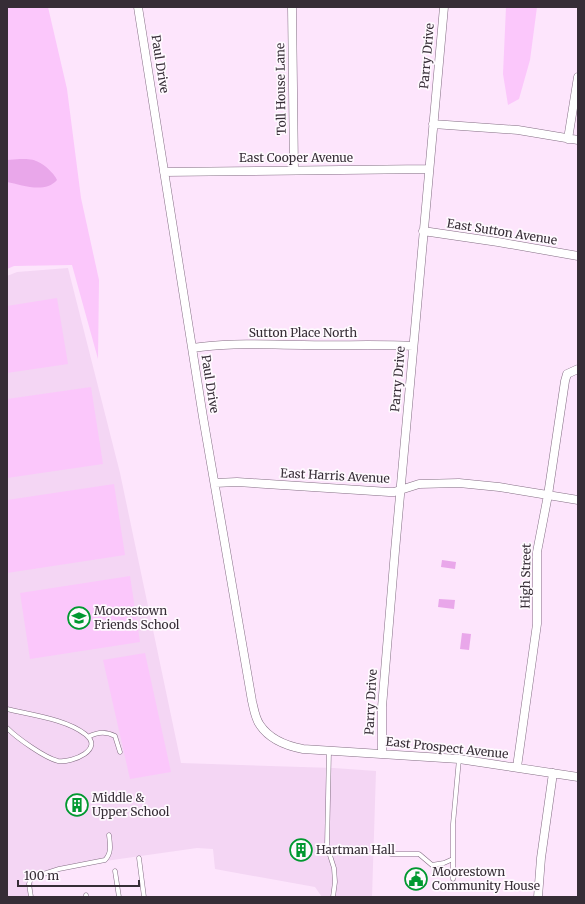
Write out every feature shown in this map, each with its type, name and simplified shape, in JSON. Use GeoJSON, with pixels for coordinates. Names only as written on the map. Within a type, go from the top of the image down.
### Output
{"type":"FeatureCollection","features":[{"type":"Feature","properties":{"kind":"street","name":"Paul Drive"},"geometry":{"type":"LineString","coordinates":[[138,7],[203,417],[256,717],[268,735],[291,746]]}},
{"type":"Feature","properties":{"kind":"street","name":"Toll House Lane"},"geometry":{"type":"LineString","coordinates":[[292,7],[294,170]]}},
{"type":"Feature","properties":{"kind":"street","name":"Parry Drive"},"geometry":{"type":"LineString","coordinates":[[382,754],[382,707],[400,490],[444,7]]}},
{"type":"Feature","properties":{"kind":"street"},"geometry":{"type":"LineString","coordinates":[[568,139],[578,77]]}},
{"type":"Feature","properties":{"kind":"street"},"geometry":{"type":"LineString","coordinates":[[434,124],[511,130],[578,140]]}},
{"type":"Feature","properties":{"kind":"street","name":"East Cooper Avenue"},"geometry":{"type":"LineString","coordinates":[[164,172],[429,169]]}},
{"type":"Feature","properties":{"kind":"street","name":"East Sutton Avenue"},"geometry":{"type":"LineString","coordinates":[[423,231],[578,256]]}},
{"type":"Feature","properties":{"kind":"street","name":"Sutton Place North"},"geometry":{"type":"LineString","coordinates":[[193,348],[207,346],[257,345],[413,346]]}},
{"type":"Feature","properties":{"kind":"street","name":"High Street"},"geometry":{"type":"LineString","coordinates":[[517,768],[537,624],[537,552],[548,495],[565,380],[567,374],[578,369]]}},
{"type":"Feature","properties":{"kind":"street","name":"East Harris Avenue"},"geometry":{"type":"LineString","coordinates":[[215,483],[237,482],[389,492],[419,484],[459,483],[492,486],[578,500]]}},
{"type":"Feature","properties":{"kind":"street","name":"East Prospect Avenue"},"geometry":{"type":"LineString","coordinates":[[291,746],[303,749],[460,760],[578,777]]}},
{"type":"Feature","properties":{"kind":"street"},"geometry":{"type":"LineString","coordinates":[[538,897],[540,858],[553,773]]}},
{"type":"Feature","properties":{"kind":"lane"},"geometry":{"type":"LineString","coordinates":[[7,710],[65,724],[84,733],[90,740],[90,745],[89,749],[84,755],[73,760],[57,761],[37,750],[7,728]]}},
{"type":"Feature","properties":{"kind":"lane"},"geometry":{"type":"LineString","coordinates":[[88,737],[93,734],[110,734],[114,736],[120,752]]}},
{"type":"Feature","properties":{"kind":"lane"},"geometry":{"type":"LineString","coordinates":[[329,750],[327,846],[334,868],[335,882],[333,897]]}},
{"type":"Feature","properties":{"kind":"lane"},"geometry":{"type":"LineString","coordinates":[[453,879],[453,824],[460,760]]}},
{"type":"Feature","properties":{"kind":"lane"},"geometry":{"type":"LineString","coordinates":[[31,897],[29,884],[31,878],[59,869],[105,860],[110,850],[109,835]]}},
{"type":"Feature","properties":{"kind":"lane"},"geometry":{"type":"LineString","coordinates":[[391,854],[419,854],[432,865],[444,863],[454,859]]}},
{"type":"Feature","properties":{"kind":"lane"},"geometry":{"type":"LineString","coordinates":[[139,858],[144,897]]}},
{"type":"Feature","properties":{"kind":"lane"},"geometry":{"type":"LineString","coordinates":[[115,871],[119,897]]}},
{"type":"Feature","properties":{"kind":"shaded area"},"geometry":{"type":"Polygon","coordinates":[[[7,7],[48,7],[67,89],[81,198],[99,280],[98,359],[72,265],[14,266],[7,269],[7,7]]]}},
{"type":"Feature","properties":{"kind":"shaded area"},"geometry":{"type":"Polygon","coordinates":[[[506,7],[537,7],[530,60],[519,99],[508,105],[503,74],[506,7]]]}},
{"type":"Feature","properties":{"kind":"shaded area"},"geometry":{"type":"Polygon","coordinates":[[[30,159],[39,162],[51,172],[57,180],[46,187],[40,188],[7,182],[7,160],[30,159]]]}},
{"type":"Feature","properties":{"kind":"shaded area","name":"Moorestown Friends School"},"geometry":{"type":"Polygon","coordinates":[[[68,268],[120,473],[181,763],[334,768],[376,771],[372,897],[322,897],[315,887],[215,869],[213,849],[197,848],[56,868],[34,873],[32,897],[7,897],[7,276],[17,272],[68,268]]]}},
{"type":"Feature","properties":{"kind":"shaded area"},"geometry":{"type":"Polygon","coordinates":[[[57,298],[68,364],[7,373],[7,306],[57,298]]]}},
{"type":"Feature","properties":{"kind":"shaded area"},"geometry":{"type":"Polygon","coordinates":[[[91,387],[103,464],[7,478],[7,399],[91,387]]]}},
{"type":"Feature","properties":{"kind":"shaded area"},"geometry":{"type":"Polygon","coordinates":[[[114,484],[125,555],[7,573],[7,500],[114,484]]]}},
{"type":"Feature","properties":{"kind":"shaded area"},"geometry":{"type":"Polygon","coordinates":[[[442,560],[456,562],[455,569],[441,567],[442,560]]]}},
{"type":"Feature","properties":{"kind":"shaded area"},"geometry":{"type":"Polygon","coordinates":[[[130,576],[140,642],[30,659],[20,593],[130,576]]]}},
{"type":"Feature","properties":{"kind":"shaded area"},"geometry":{"type":"Polygon","coordinates":[[[439,599],[455,600],[454,609],[438,607],[439,599]]]}},
{"type":"Feature","properties":{"kind":"shaded area"},"geometry":{"type":"Polygon","coordinates":[[[462,633],[471,634],[469,650],[460,649],[462,633]]]}},
{"type":"Feature","properties":{"kind":"shaded area"},"geometry":{"type":"Polygon","coordinates":[[[145,653],[171,772],[130,779],[103,660],[145,653]]]}},
{"type":"Feature","properties":{"kind":"place","name":"Moorestown Friends School"},"geometry":{"type":"Point","coordinates":[79,618]}},
{"type":"Feature","properties":{"kind":"place","name":"Middle & Upper School"},"geometry":{"type":"Point","coordinates":[77,805]}},
{"type":"Feature","properties":{"kind":"place","name":"Hartman Hall"},"geometry":{"type":"Point","coordinates":[301,850]}},
{"type":"Feature","properties":{"kind":"place","name":"Moorestown Community House"},"geometry":{"type":"Point","coordinates":[416,879]}}]}
